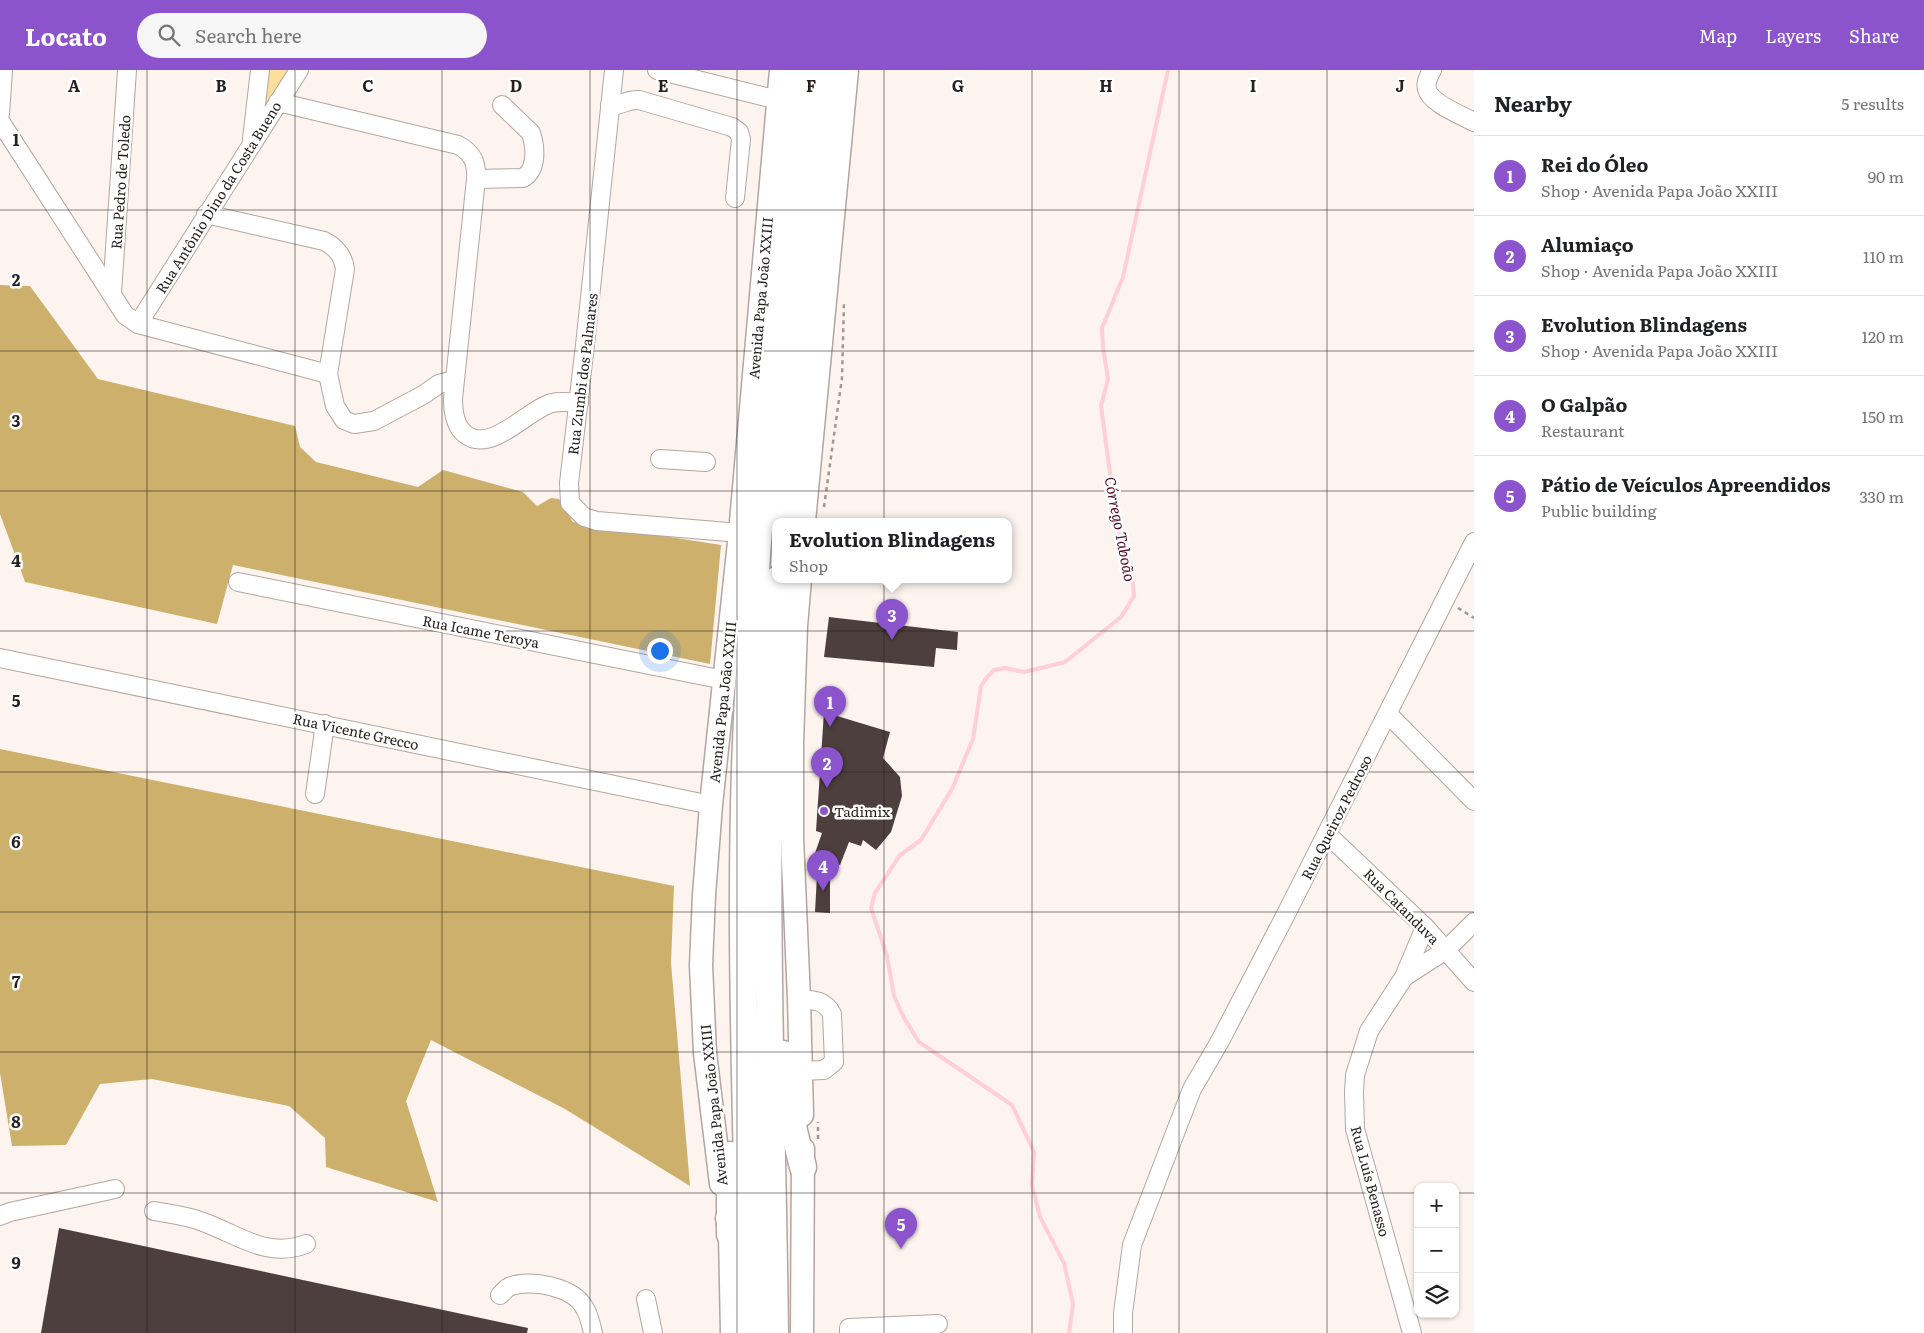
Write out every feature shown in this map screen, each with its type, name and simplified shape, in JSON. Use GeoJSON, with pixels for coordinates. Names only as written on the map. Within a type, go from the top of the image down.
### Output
{"type":"FeatureCollection","features":[{"type":"Feature","properties":{"kind":"highway","name":"Avenida Papa João XXIII"},"geometry":{"type":"LineString","coordinates":[[783,518],[813,80]]}},
{"type":"Feature","properties":{"kind":"highway","name":"Avenida Papa João XXIII"},"geometry":{"type":"LineString","coordinates":[[775,1333],[755,890],[746,743],[754,610],[813,80]]}},
{"type":"Feature","properties":{"kind":"highway","name":"Avenida Papa João XXIII"},"geometry":{"type":"LineString","coordinates":[[750,1333],[755,890],[770,718],[778,583]]}},
{"type":"Feature","properties":{"kind":"highway"},"geometry":{"type":"LineString","coordinates":[[755,890],[777,953],[787,1076],[794,1131],[804,1167]]}},
{"type":"Feature","properties":{"kind":"highway"},"geometry":{"type":"LineString","coordinates":[[730,1234],[730,964],[732,930],[755,890]]}},
{"type":"Feature","properties":{"kind":"main road","name":"Avenida Papa João XXIII"},"geometry":{"type":"LineString","coordinates":[[732,1333],[730,1234],[720,1178],[705,1053],[702,964],[704,895],[711,805],[740,533],[781,70]]}},
{"type":"Feature","properties":{"kind":"main road"},"geometry":{"type":"LineString","coordinates":[[804,518],[847,70]]}},
{"type":"Feature","properties":{"kind":"main road"},"geometry":{"type":"LineString","coordinates":[[800,583],[796,626],[792,742],[792,838],[804,1167],[802,1333]]}},
{"type":"Feature","properties":{"kind":"street"},"geometry":{"type":"LineString","coordinates":[[0,114],[3,70]]}},
{"type":"Feature","properties":{"kind":"street","name":"Rua Pedro de Toledo"},"geometry":{"type":"LineString","coordinates":[[112,294],[128,70]]}},
{"type":"Feature","properties":{"kind":"street"},"geometry":{"type":"LineString","coordinates":[[251,143],[260,70]]}},
{"type":"Feature","properties":{"kind":"street","name":"Rua Antônio Dino da Costa Bueno"},"geometry":{"type":"LineString","coordinates":[[138,324],[299,70]]}},
{"type":"Feature","properties":{"kind":"street","name":"Rua Zumbi dos Palmares"},"geometry":{"type":"LineString","coordinates":[[614,70],[569,483],[570,502],[584,517],[597,521],[740,533]]}},
{"type":"Feature","properties":{"kind":"street"},"geometry":{"type":"LineString","coordinates":[[657,70],[778,100]]}},
{"type":"Feature","properties":{"kind":"street"},"geometry":{"type":"LineString","coordinates":[[1432,70],[1427,82],[1427,89],[1431,97],[1474,122]]}},
{"type":"Feature","properties":{"kind":"street"},"geometry":{"type":"LineString","coordinates":[[610,106],[617,106],[629,99],[639,100],[732,127],[739,132],[741,139],[735,198]]}},
{"type":"Feature","properties":{"kind":"street"},"geometry":{"type":"LineString","coordinates":[[278,102],[458,145],[466,149],[474,158],[476,178],[453,399],[454,417],[458,425],[469,437],[478,440],[497,435],[551,403],[579,403]]}},
{"type":"Feature","properties":{"kind":"street"},"geometry":{"type":"LineString","coordinates":[[476,178],[523,178],[532,171],[533,139],[531,133],[502,105]]}},
{"type":"Feature","properties":{"kind":"street"},"geometry":{"type":"LineString","coordinates":[[0,121],[125,315],[138,324],[328,374]]}},
{"type":"Feature","properties":{"kind":"street"},"geometry":{"type":"LineString","coordinates":[[206,214],[324,241],[337,250],[342,258],[345,269],[328,374],[335,406],[344,420],[354,424],[374,421],[423,395],[439,384],[454,380]]}},
{"type":"Feature","properties":{"kind":"street"},"geometry":{"type":"LineString","coordinates":[[423,395],[453,399]]}},
{"type":"Feature","properties":{"kind":"street"},"geometry":{"type":"LineString","coordinates":[[660,459],[706,462]]}},
{"type":"Feature","properties":{"kind":"street","name":"Rua Queiroz Pedroso"},"geometry":{"type":"LineString","coordinates":[[1124,1333],[1123,1313],[1132,1245],[1192,1089],[1229,1024],[1327,834],[1474,542]]}},
{"type":"Feature","properties":{"kind":"street","name":"Rua Icame Teroya"},"geometry":{"type":"LineString","coordinates":[[238,582],[724,680]]}},
{"type":"Feature","properties":{"kind":"street","name":"Rua Vicente Grecco"},"geometry":{"type":"LineString","coordinates":[[0,658],[711,805]]}},
{"type":"Feature","properties":{"kind":"street"},"geometry":{"type":"LineString","coordinates":[[1388,714],[1474,801]]}},
{"type":"Feature","properties":{"kind":"street"},"geometry":{"type":"LineString","coordinates":[[315,794],[325,724]]}},
{"type":"Feature","properties":{"kind":"street","name":"Rua Catanduva"},"geometry":{"type":"LineString","coordinates":[[1327,834],[1425,928],[1474,982]]}},
{"type":"Feature","properties":{"kind":"street","name":"Rua Luís Benasso"},"geometry":{"type":"LineString","coordinates":[[1404,978],[1446,950],[1474,922]]}},
{"type":"Feature","properties":{"kind":"street","name":"Rua Luís Benasso"},"geometry":{"type":"LineString","coordinates":[[1412,1333],[1355,1130],[1355,1075],[1369,1031],[1404,978],[1425,928]]}},
{"type":"Feature","properties":{"kind":"street"},"geometry":{"type":"LineString","coordinates":[[799,999],[815,1000],[828,1007],[832,1014],[834,1062],[824,1070],[801,1071]]}},
{"type":"Feature","properties":{"kind":"street"},"geometry":{"type":"LineString","coordinates":[[0,1216],[10,1212],[114,1189]]}},
{"type":"Feature","properties":{"kind":"street"},"geometry":{"type":"LineString","coordinates":[[154,1211],[201,1221],[242,1240],[271,1249],[293,1249],[306,1244]]}},
{"type":"Feature","properties":{"kind":"street"},"geometry":{"type":"LineString","coordinates":[[500,1295],[509,1287],[533,1284],[561,1289],[574,1296],[584,1307],[593,1333]]}},
{"type":"Feature","properties":{"kind":"street"},"geometry":{"type":"LineString","coordinates":[[646,1299],[653,1333]]}},
{"type":"Feature","properties":{"kind":"street"},"geometry":{"type":"LineString","coordinates":[[849,1333],[849,1328],[938,1324]]}},
{"type":"Feature","properties":{"kind":"path"},"geometry":{"type":"LineString","coordinates":[[1444,600],[1474,618]]}},
{"type":"Feature","properties":{"kind":"shaded area"},"geometry":{"type":"Polygon","coordinates":[[[263,70],[296,70],[255,130],[263,70]]]}},
{"type":"Feature","properties":{"kind":"shaded area"},"geometry":{"type":"Polygon","coordinates":[[[0,285],[30,286],[98,379],[295,426],[300,447],[316,462],[418,487],[443,470],[523,492],[537,506],[551,498],[559,499],[573,522],[721,545],[710,664],[233,565],[217,624],[25,582],[0,514],[0,285]]]}},
{"type":"Feature","properties":{"kind":"shaded area"},"geometry":{"type":"Polygon","coordinates":[[[0,749],[674,886],[671,963],[690,1186],[565,1109],[431,1040],[406,1101],[438,1202],[326,1167],[325,1138],[289,1106],[152,1079],[100,1084],[66,1145],[12,1146],[0,1073],[0,749]]]}},
{"type":"Feature","properties":{"kind":"building"},"geometry":{"type":"Polygon","coordinates":[[[829,617],[958,632],[957,650],[936,648],[934,667],[824,657],[829,617]]]}},
{"type":"Feature","properties":{"kind":"building"},"geometry":{"type":"Polygon","coordinates":[[[824,712],[890,732],[883,758],[900,777],[902,796],[891,832],[876,850],[863,840],[861,846],[849,842],[840,865],[830,862],[830,913],[815,912],[818,857],[814,856],[822,833],[816,831],[824,712]]]}},
{"type":"Feature","properties":{"kind":"building"},"geometry":{"type":"Polygon","coordinates":[[[59,1228],[528,1328],[527,1333],[41,1333],[59,1228]]]}},
{"type":"Feature","properties":{"kind":"waterway","name":"Córrego Taboão"},"geometry":{"type":"LineString","coordinates":[[1069,1333],[1073,1304],[1064,1263],[1040,1217],[1032,1185],[1034,1152],[1012,1105],[919,1042],[904,1018],[894,996],[887,956],[871,908],[875,893],[900,855],[921,840],[952,789],[973,739],[981,686],[987,677],[994,670],[1005,668],[1024,672],[1065,662],[1121,617],[1134,596],[1131,566],[1120,537],[1115,511],[1101,406],[1108,379],[1102,328],[1123,277],[1168,70]]}},
{"type":"Feature","properties":{"kind":"place","name":"Evolution Blindagens"},"geometry":{"type":"Point","coordinates":[892,640]}},
{"type":"Feature","properties":{"kind":"place","name":"Rei do Óleo"},"geometry":{"type":"Point","coordinates":[830,727]}},
{"type":"Feature","properties":{"kind":"place","name":"Alumiaço"},"geometry":{"type":"Point","coordinates":[827,788]}},
{"type":"Feature","properties":{"kind":"place","name":"Tadimix"},"geometry":{"type":"Point","coordinates":[824,811]}},
{"type":"Feature","properties":{"kind":"place","name":"O Galpão"},"geometry":{"type":"Point","coordinates":[823,891]}},
{"type":"Feature","properties":{"kind":"place","name":"Pátio de Veículos Apreendidos"},"geometry":{"type":"Point","coordinates":[901,1249]}}]}
